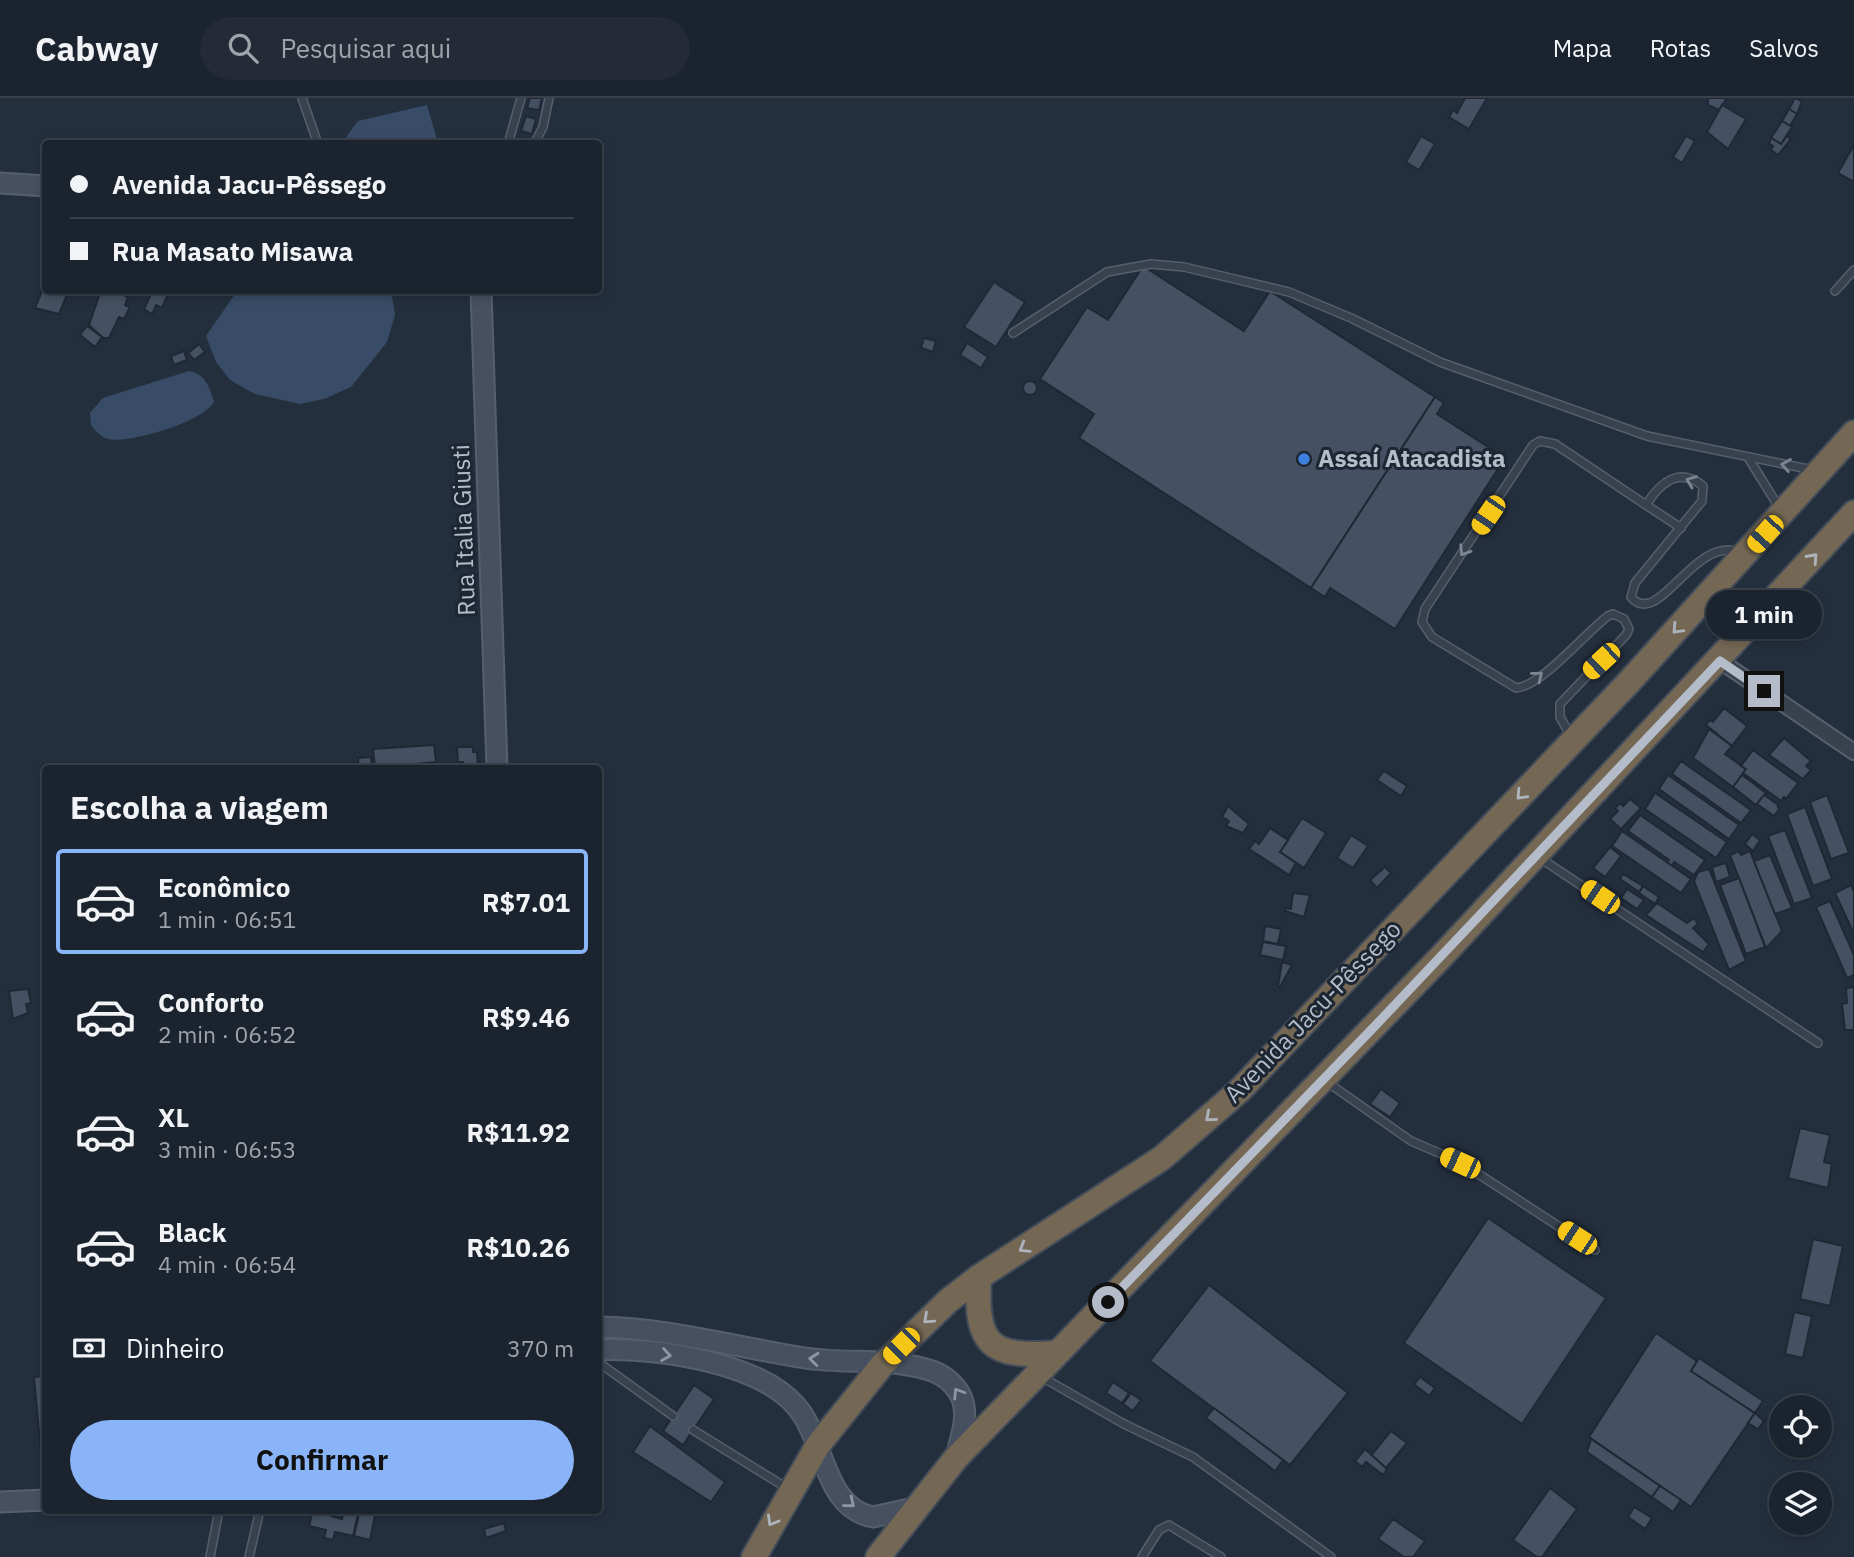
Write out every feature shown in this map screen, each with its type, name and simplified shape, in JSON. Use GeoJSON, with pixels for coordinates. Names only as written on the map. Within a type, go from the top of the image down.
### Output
{"type":"FeatureCollection","features":[{"type":"Feature","properties":{"kind":"highway","name":"Avenida Jacu-Pêssego"},"geometry":{"type":"LineString","coordinates":[[754,1557],[818,1445],[882,1365],[939,1309],[979,1277],[1162,1158],[1239,1091],[1573,741],[1783,514],[1854,433]]}},
{"type":"Feature","properties":{"kind":"highway"},"geometry":{"type":"LineString","coordinates":[[878,1557],[956,1458],[1537,855],[1720,661],[1854,513]]}},
{"type":"Feature","properties":{"kind":"highway"},"geometry":{"type":"LineString","coordinates":[[979,1277],[979,1319],[994,1345],[1014,1355],[1057,1353]]}},
{"type":"Feature","properties":{"kind":"main road"},"geometry":{"type":"LineString","coordinates":[[0,183],[42,186]]}},
{"type":"Feature","properties":{"kind":"main road","name":"Rua Italia Giusti"},"geometry":{"type":"LineString","coordinates":[[481,294],[497,765]]}},
{"type":"Feature","properties":{"kind":"main road"},"geometry":{"type":"LineString","coordinates":[[602,1327],[677,1333],[807,1359],[924,1368],[954,1385],[965,1406],[965,1423],[956,1458]]}},
{"type":"Feature","properties":{"kind":"main road"},"geometry":{"type":"LineString","coordinates":[[602,1350],[678,1356],[754,1377],[794,1404],[818,1445],[835,1488],[853,1507],[873,1517],[914,1508]]}},
{"type":"Feature","properties":{"kind":"main road"},"geometry":{"type":"LineString","coordinates":[[0,1502],[42,1500]]}},
{"type":"Feature","properties":{"kind":"street"},"geometry":{"type":"LineString","coordinates":[[1720,661],[1854,752]]}},
{"type":"Feature","properties":{"kind":"lane"},"geometry":{"type":"LineString","coordinates":[[302,98],[317,140]]}},
{"type":"Feature","properties":{"kind":"lane"},"geometry":{"type":"LineString","coordinates":[[509,140],[521,98]]}},
{"type":"Feature","properties":{"kind":"lane"},"geometry":{"type":"LineString","coordinates":[[536,140],[543,127],[549,98]]}},
{"type":"Feature","properties":{"kind":"lane"},"geometry":{"type":"LineString","coordinates":[[1013,333],[1107,272],[1151,264],[1184,267],[1289,292],[1351,317],[1440,362],[1647,436],[1749,459],[1822,471]]}},
{"type":"Feature","properties":{"kind":"lane"},"geometry":{"type":"LineString","coordinates":[[1835,291],[1854,270]]}},
{"type":"Feature","properties":{"kind":"lane"},"geometry":{"type":"LineString","coordinates":[[1573,741],[1560,717],[1560,704],[1626,635],[1629,629],[1624,619],[1613,614],[1608,616],[1535,679],[1516,688],[1432,638],[1423,627],[1423,614],[1536,442],[1555,444],[1681,528]]}},
{"type":"Feature","properties":{"kind":"lane"},"geometry":{"type":"LineString","coordinates":[[1749,459],[1783,514]]}},
{"type":"Feature","properties":{"kind":"lane"},"geometry":{"type":"LineString","coordinates":[[1646,505],[1671,478],[1684,476],[1703,486],[1704,497],[1635,583],[1632,597],[1636,602],[1647,605],[1657,601],[1712,551],[1727,548],[1746,554]]}},
{"type":"Feature","properties":{"kind":"lane"},"geometry":{"type":"LineString","coordinates":[[1537,855],[1818,1044]]}},
{"type":"Feature","properties":{"kind":"lane"},"geometry":{"type":"LineString","coordinates":[[1324,1079],[1340,1094],[1411,1141],[1468,1167],[1595,1250]]}},
{"type":"Feature","properties":{"kind":"lane"},"geometry":{"type":"LineString","coordinates":[[602,1365],[673,1416]]}},
{"type":"Feature","properties":{"kind":"lane"},"geometry":{"type":"LineString","coordinates":[[1037,1374],[1124,1424],[1193,1457],[1331,1557]]}},
{"type":"Feature","properties":{"kind":"lane"},"geometry":{"type":"LineString","coordinates":[[693,1430],[790,1490]]}},
{"type":"Feature","properties":{"kind":"lane"},"geometry":{"type":"LineString","coordinates":[[210,1557],[218,1514]]}},
{"type":"Feature","properties":{"kind":"lane"},"geometry":{"type":"LineString","coordinates":[[249,1557],[259,1514]]}},
{"type":"Feature","properties":{"kind":"lane"},"geometry":{"type":"LineString","coordinates":[[1142,1557],[1159,1530],[1169,1525],[1221,1557]]}},
{"type":"Feature","properties":{"kind":"water"},"geometry":{"type":"Polygon","coordinates":[[[427,105],[437,140],[344,140],[358,121],[427,105]]]}},
{"type":"Feature","properties":{"kind":"water"},"geometry":{"type":"Polygon","coordinates":[[[235,294],[392,294],[395,315],[387,342],[351,387],[324,399],[300,404],[255,394],[230,380],[216,362],[206,336],[235,294]]]}},
{"type":"Feature","properties":{"kind":"water"},"geometry":{"type":"Polygon","coordinates":[[[189,371],[203,378],[214,401],[197,416],[166,429],[118,440],[103,437],[91,425],[90,413],[103,398],[189,371]]]}},
{"type":"Feature","properties":{"kind":"building"},"geometry":{"type":"Polygon","coordinates":[[[530,98],[542,98],[539,110],[527,108],[530,98]]]}},
{"type":"Feature","properties":{"kind":"building"},"geometry":{"type":"Polygon","coordinates":[[[1465,98],[1487,98],[1469,129],[1449,117],[1453,110],[1457,113],[1465,98]]]}},
{"type":"Feature","properties":{"kind":"building"},"geometry":{"type":"Polygon","coordinates":[[[1708,98],[1727,98],[1719,110],[1708,105],[1708,98]]]}},
{"type":"Feature","properties":{"kind":"building"},"geometry":{"type":"Polygon","coordinates":[[[1795,98],[1802,101],[1797,114],[1789,109],[1795,98]]]}},
{"type":"Feature","properties":{"kind":"building"},"geometry":{"type":"Polygon","coordinates":[[[1722,105],[1746,119],[1728,149],[1707,132],[1722,105]]]}},
{"type":"Feature","properties":{"kind":"building"},"geometry":{"type":"Polygon","coordinates":[[[1789,109],[1797,114],[1790,126],[1782,121],[1789,109]]]}},
{"type":"Feature","properties":{"kind":"building"},"geometry":{"type":"Polygon","coordinates":[[[526,116],[536,119],[532,134],[521,131],[526,116]]]}},
{"type":"Feature","properties":{"kind":"building"},"geometry":{"type":"Polygon","coordinates":[[[1782,121],[1792,127],[1781,144],[1771,138],[1782,121]]]}},
{"type":"Feature","properties":{"kind":"building"},"geometry":{"type":"Polygon","coordinates":[[[1421,136],[1435,144],[1419,170],[1406,162],[1421,136]]]}},
{"type":"Feature","properties":{"kind":"building"},"geometry":{"type":"Polygon","coordinates":[[[1686,136],[1695,141],[1682,163],[1673,157],[1686,136]]]}},
{"type":"Feature","properties":{"kind":"building"},"geometry":{"type":"Polygon","coordinates":[[[1787,136],[1791,139],[1778,155],[1771,150],[1771,138],[1781,144],[1787,136]]]}},
{"type":"Feature","properties":{"kind":"building"},"geometry":{"type":"Polygon","coordinates":[[[1854,145],[1854,182],[1838,173],[1854,145]]]}},
{"type":"Feature","properties":{"kind":"building"},"geometry":{"type":"Polygon","coordinates":[[[1143,266],[1244,331],[1270,291],[1435,397],[1311,588],[1079,438],[1094,414],[1040,379],[1087,307],[1108,320],[1143,266]]]}},
{"type":"Feature","properties":{"kind":"building"},"geometry":{"type":"Polygon","coordinates":[[[994,282],[1025,302],[996,347],[964,327],[994,282]]]}},
{"type":"Feature","properties":{"kind":"building"},"geometry":{"type":"Polygon","coordinates":[[[42,291],[42,294],[67,294],[59,314],[35,308],[42,291]]]}},
{"type":"Feature","properties":{"kind":"building"},"geometry":{"type":"Polygon","coordinates":[[[100,294],[122,294],[128,297],[125,305],[130,307],[124,319],[119,317],[109,338],[103,338],[89,325],[100,294]]]}},
{"type":"Feature","properties":{"kind":"building"},"geometry":{"type":"Polygon","coordinates":[[[151,294],[168,294],[162,308],[156,305],[152,314],[144,309],[151,294]]]}},
{"type":"Feature","properties":{"kind":"building"},"geometry":{"type":"Polygon","coordinates":[[[87,326],[102,337],[95,347],[80,335],[87,326]]]}},
{"type":"Feature","properties":{"kind":"building"},"geometry":{"type":"Polygon","coordinates":[[[924,338],[936,341],[933,352],[921,348],[924,338]]]}},
{"type":"Feature","properties":{"kind":"building"},"geometry":{"type":"Polygon","coordinates":[[[967,343],[988,357],[981,368],[960,355],[967,343]]]}},
{"type":"Feature","properties":{"kind":"building"},"geometry":{"type":"Polygon","coordinates":[[[199,344],[205,352],[194,360],[188,353],[199,344]]]}},
{"type":"Feature","properties":{"kind":"building"},"geometry":{"type":"Polygon","coordinates":[[[184,351],[187,360],[174,365],[171,356],[184,351]]]}},
{"type":"Feature","properties":{"kind":"building"},"geometry":{"type":"Polygon","coordinates":[[[1027,381],[1033,381],[1037,388],[1033,395],[1027,395],[1023,391],[1023,385],[1027,381]]]}},
{"type":"Feature","properties":{"kind":"building"},"geometry":{"type":"Polygon","coordinates":[[[1435,397],[1444,403],[1437,414],[1505,458],[1395,629],[1330,588],[1325,597],[1311,588],[1435,397]]]}},
{"type":"Feature","properties":{"kind":"building"},"geometry":{"type":"Polygon","coordinates":[[[1724,708],[1747,726],[1732,746],[1706,725],[1710,720],[1713,722],[1724,708]]]}},
{"type":"Feature","properties":{"kind":"building"},"geometry":{"type":"Polygon","coordinates":[[[1709,729],[1732,746],[1725,754],[1746,769],[1733,787],[1693,758],[1709,729]]]}},
{"type":"Feature","properties":{"kind":"building"},"geometry":{"type":"Polygon","coordinates":[[[1784,738],[1811,761],[1806,766],[1811,770],[1803,779],[1769,755],[1784,738]]]}},
{"type":"Feature","properties":{"kind":"building"},"geometry":{"type":"Polygon","coordinates":[[[434,745],[436,762],[375,765],[373,749],[434,745]]]}},
{"type":"Feature","properties":{"kind":"building"},"geometry":{"type":"Polygon","coordinates":[[[457,747],[473,747],[473,752],[477,752],[478,765],[463,765],[463,762],[458,762],[457,747]]]}},
{"type":"Feature","properties":{"kind":"building"},"geometry":{"type":"Polygon","coordinates":[[[1753,750],[1798,783],[1786,799],[1784,797],[1781,801],[1743,773],[1746,769],[1741,766],[1753,750]]]}},
{"type":"Feature","properties":{"kind":"building"},"geometry":{"type":"Polygon","coordinates":[[[371,757],[372,765],[359,765],[358,758],[371,757]]]}},
{"type":"Feature","properties":{"kind":"building"},"geometry":{"type":"Polygon","coordinates":[[[1681,761],[1751,810],[1741,823],[1672,774],[1681,761]]]}},
{"type":"Feature","properties":{"kind":"building"},"geometry":{"type":"Polygon","coordinates":[[[1384,771],[1407,786],[1401,796],[1377,780],[1384,771]]]}},
{"type":"Feature","properties":{"kind":"building"},"geometry":{"type":"Polygon","coordinates":[[[1668,775],[1739,825],[1729,839],[1659,789],[1668,775]]]}},
{"type":"Feature","properties":{"kind":"building"},"geometry":{"type":"Polygon","coordinates":[[[1742,775],[1766,793],[1756,805],[1733,787],[1742,775]]]}},
{"type":"Feature","properties":{"kind":"building"},"geometry":{"type":"Polygon","coordinates":[[[1655,793],[1727,842],[1716,858],[1645,809],[1655,793]]]}},
{"type":"Feature","properties":{"kind":"building"},"geometry":{"type":"Polygon","coordinates":[[[1764,795],[1777,804],[1779,810],[1774,816],[1757,804],[1764,795]]]}},
{"type":"Feature","properties":{"kind":"building"},"geometry":{"type":"Polygon","coordinates":[[[1827,795],[1849,853],[1831,859],[1810,802],[1827,795]]]}},
{"type":"Feature","properties":{"kind":"building"},"geometry":{"type":"Polygon","coordinates":[[[1630,799],[1641,808],[1621,829],[1610,819],[1618,811],[1615,808],[1620,803],[1623,806],[1630,799]]]}},
{"type":"Feature","properties":{"kind":"building"},"geometry":{"type":"Polygon","coordinates":[[[1228,806],[1249,824],[1243,833],[1226,826],[1229,821],[1222,817],[1228,806]]]}},
{"type":"Feature","properties":{"kind":"building"},"geometry":{"type":"Polygon","coordinates":[[[1805,807],[1832,879],[1813,886],[1787,814],[1805,807]]]}},
{"type":"Feature","properties":{"kind":"building"},"geometry":{"type":"Polygon","coordinates":[[[1640,815],[1705,860],[1694,875],[1674,862],[1672,866],[1667,862],[1669,860],[1628,831],[1640,815]]]}},
{"type":"Feature","properties":{"kind":"building"},"geometry":{"type":"Polygon","coordinates":[[[1302,818],[1326,833],[1304,868],[1280,852],[1302,818]]]}},
{"type":"Feature","properties":{"kind":"building"},"geometry":{"type":"Polygon","coordinates":[[[1270,828],[1288,840],[1280,852],[1296,863],[1289,875],[1249,849],[1255,841],[1259,844],[1270,828]]]}},
{"type":"Feature","properties":{"kind":"building"},"geometry":{"type":"Polygon","coordinates":[[[1785,830],[1812,898],[1794,904],[1768,836],[1785,830]]]}},
{"type":"Feature","properties":{"kind":"building"},"geometry":{"type":"Polygon","coordinates":[[[1622,831],[1691,879],[1681,893],[1612,846],[1622,831]]]}},
{"type":"Feature","properties":{"kind":"building"},"geometry":{"type":"Polygon","coordinates":[[[1752,834],[1760,840],[1753,851],[1745,844],[1752,834]]]}},
{"type":"Feature","properties":{"kind":"building"},"geometry":{"type":"Polygon","coordinates":[[[1351,835],[1368,846],[1353,868],[1337,858],[1351,835]]]}},
{"type":"Feature","properties":{"kind":"building"},"geometry":{"type":"Polygon","coordinates":[[[1610,847],[1621,856],[1605,877],[1593,868],[1610,847]]]}},
{"type":"Feature","properties":{"kind":"building"},"geometry":{"type":"Polygon","coordinates":[[[1739,851],[1741,855],[1750,851],[1782,931],[1766,948],[1730,855],[1739,851]]]}},
{"type":"Feature","properties":{"kind":"building"},"geometry":{"type":"Polygon","coordinates":[[[1770,855],[1792,908],[1775,914],[1754,861],[1770,855]]]}},
{"type":"Feature","properties":{"kind":"building"},"geometry":{"type":"Polygon","coordinates":[[[1726,863],[1730,877],[1716,882],[1712,867],[1726,863]]]}},
{"type":"Feature","properties":{"kind":"building"},"geometry":{"type":"Polygon","coordinates":[[[1385,867],[1391,873],[1377,888],[1370,880],[1385,867]]]}},
{"type":"Feature","properties":{"kind":"building"},"geometry":{"type":"Polygon","coordinates":[[[1709,869],[1746,961],[1729,970],[1694,881],[1698,872],[1709,869]]]}},
{"type":"Feature","properties":{"kind":"building"},"geometry":{"type":"Polygon","coordinates":[[[1623,874],[1643,886],[1639,892],[1620,879],[1623,874]]]}},
{"type":"Feature","properties":{"kind":"building"},"geometry":{"type":"Polygon","coordinates":[[[1739,878],[1765,947],[1746,954],[1720,885],[1739,878]]]}},
{"type":"Feature","properties":{"kind":"building"},"geometry":{"type":"Polygon","coordinates":[[[1851,885],[1854,891],[1854,934],[1835,893],[1851,885]]]}},
{"type":"Feature","properties":{"kind":"building"},"geometry":{"type":"Polygon","coordinates":[[[1643,886],[1659,897],[1655,904],[1639,893],[1643,886]]]}},
{"type":"Feature","properties":{"kind":"building"},"geometry":{"type":"Polygon","coordinates":[[[1627,889],[1644,900],[1637,909],[1621,898],[1627,889]]]}},
{"type":"Feature","properties":{"kind":"building"},"geometry":{"type":"Polygon","coordinates":[[[1293,893],[1310,895],[1304,917],[1285,911],[1285,908],[1291,909],[1293,893]]]}},
{"type":"Feature","properties":{"kind":"building"},"geometry":{"type":"Polygon","coordinates":[[[1830,901],[1854,955],[1854,975],[1847,978],[1816,907],[1830,901]]]}},
{"type":"Feature","properties":{"kind":"building"},"geometry":{"type":"Polygon","coordinates":[[[1657,903],[1687,923],[1694,918],[1698,924],[1693,928],[1709,944],[1703,952],[1646,915],[1657,903]]]}},
{"type":"Feature","properties":{"kind":"building"},"geometry":{"type":"Polygon","coordinates":[[[1265,926],[1281,929],[1278,944],[1263,941],[1265,926]]]}},
{"type":"Feature","properties":{"kind":"building"},"geometry":{"type":"Polygon","coordinates":[[[1263,942],[1286,946],[1283,960],[1260,955],[1263,942]]]}},
{"type":"Feature","properties":{"kind":"building"},"geometry":{"type":"Polygon","coordinates":[[[1282,962],[1292,965],[1280,987],[1278,986],[1282,962]]]}},
{"type":"Feature","properties":{"kind":"building"},"geometry":{"type":"Polygon","coordinates":[[[1854,987],[1854,1030],[1845,1030],[1842,1004],[1847,1003],[1846,988],[1854,987]]]}},
{"type":"Feature","properties":{"kind":"building"},"geometry":{"type":"Polygon","coordinates":[[[28,989],[31,1003],[26,1004],[28,1013],[13,1019],[9,991],[28,989]]]}},
{"type":"Feature","properties":{"kind":"building"},"geometry":{"type":"Polygon","coordinates":[[[1381,1089],[1400,1103],[1390,1117],[1370,1104],[1381,1089]]]}},
{"type":"Feature","properties":{"kind":"building"},"geometry":{"type":"Polygon","coordinates":[[[1800,1128],[1830,1135],[1824,1162],[1832,1164],[1828,1188],[1788,1178],[1800,1128]]]}},
{"type":"Feature","properties":{"kind":"building"},"geometry":{"type":"Polygon","coordinates":[[[1488,1218],[1606,1298],[1522,1424],[1404,1343],[1488,1218]]]}},
{"type":"Feature","properties":{"kind":"building"},"geometry":{"type":"Polygon","coordinates":[[[1813,1239],[1843,1246],[1830,1306],[1800,1299],[1813,1239]]]}},
{"type":"Feature","properties":{"kind":"building"},"geometry":{"type":"Polygon","coordinates":[[[1209,1285],[1348,1393],[1290,1465],[1150,1361],[1209,1285]]]}},
{"type":"Feature","properties":{"kind":"building"},"geometry":{"type":"Polygon","coordinates":[[[1794,1312],[1812,1316],[1803,1358],[1785,1354],[1794,1312]]]}},
{"type":"Feature","properties":{"kind":"building"},"geometry":{"type":"Polygon","coordinates":[[[1656,1333],[1697,1361],[1691,1371],[1755,1413],[1691,1507],[1589,1437],[1656,1333]]]}},
{"type":"Feature","properties":{"kind":"building"},"geometry":{"type":"Polygon","coordinates":[[[1699,1358],[1763,1401],[1755,1413],[1691,1371],[1699,1358]]]}},
{"type":"Feature","properties":{"kind":"building"},"geometry":{"type":"Polygon","coordinates":[[[42,1376],[42,1465],[34,1377],[42,1376]]]}},
{"type":"Feature","properties":{"kind":"building"},"geometry":{"type":"Polygon","coordinates":[[[1420,1377],[1435,1388],[1429,1396],[1414,1384],[1420,1377]]]}},
{"type":"Feature","properties":{"kind":"building"},"geometry":{"type":"Polygon","coordinates":[[[1113,1382],[1129,1393],[1122,1403],[1106,1393],[1113,1382]]]}},
{"type":"Feature","properties":{"kind":"building"},"geometry":{"type":"Polygon","coordinates":[[[694,1385],[714,1399],[683,1445],[663,1431],[694,1385]]]}},
{"type":"Feature","properties":{"kind":"building"},"geometry":{"type":"Polygon","coordinates":[[[1131,1393],[1141,1400],[1133,1411],[1123,1404],[1131,1393]]]}},
{"type":"Feature","properties":{"kind":"building"},"geometry":{"type":"Polygon","coordinates":[[[1214,1408],[1283,1460],[1275,1471],[1206,1418],[1214,1408]]]}},
{"type":"Feature","properties":{"kind":"building"},"geometry":{"type":"Polygon","coordinates":[[[1755,1413],[1764,1421],[1758,1429],[1748,1423],[1755,1413]]]}},
{"type":"Feature","properties":{"kind":"building"},"geometry":{"type":"Polygon","coordinates":[[[650,1426],[725,1482],[711,1502],[633,1452],[650,1426]]]}},
{"type":"Feature","properties":{"kind":"building"},"geometry":{"type":"Polygon","coordinates":[[[1391,1431],[1407,1443],[1386,1468],[1371,1456],[1391,1431]]]}},
{"type":"Feature","properties":{"kind":"building"},"geometry":{"type":"Polygon","coordinates":[[[1591,1439],[1660,1486],[1652,1497],[1587,1452],[1591,1439]]]}},
{"type":"Feature","properties":{"kind":"building"},"geometry":{"type":"Polygon","coordinates":[[[1365,1449],[1387,1469],[1383,1475],[1366,1462],[1362,1467],[1355,1461],[1365,1449]]]}},
{"type":"Feature","properties":{"kind":"building"},"geometry":{"type":"Polygon","coordinates":[[[1660,1486],[1681,1500],[1673,1512],[1652,1497],[1660,1486]]]}},
{"type":"Feature","properties":{"kind":"building"},"geometry":{"type":"Polygon","coordinates":[[[1550,1488],[1577,1509],[1542,1557],[1537,1557],[1513,1540],[1550,1488]]]}},
{"type":"Feature","properties":{"kind":"building"},"geometry":{"type":"Polygon","coordinates":[[[1634,1507],[1652,1518],[1645,1529],[1628,1517],[1634,1507]]]}},
{"type":"Feature","properties":{"kind":"building"},"geometry":{"type":"Polygon","coordinates":[[[312,1514],[331,1514],[342,1519],[343,1514],[358,1514],[353,1536],[335,1532],[333,1540],[324,1538],[326,1530],[309,1526],[312,1514]]]}},
{"type":"Feature","properties":{"kind":"building"},"geometry":{"type":"Polygon","coordinates":[[[359,1514],[375,1514],[370,1540],[354,1536],[359,1514]]]}},
{"type":"Feature","properties":{"kind":"building"},"geometry":{"type":"Polygon","coordinates":[[[1393,1519],[1425,1541],[1413,1557],[1404,1557],[1378,1539],[1393,1519]]]}},
{"type":"Feature","properties":{"kind":"building"},"geometry":{"type":"Polygon","coordinates":[[[504,1523],[506,1531],[486,1538],[484,1529],[504,1523]]]}},
{"type":"Feature","properties":{"kind":"place","name":"Assaí Atacadista"},"geometry":{"type":"Point","coordinates":[1304,459]}},
{"type":"Feature","properties":{"kind":"route"},"geometry":{"type":"LineString","coordinates":[[1108,1302],[1374,1027],[1720,661],[1764,691]]}}]}
